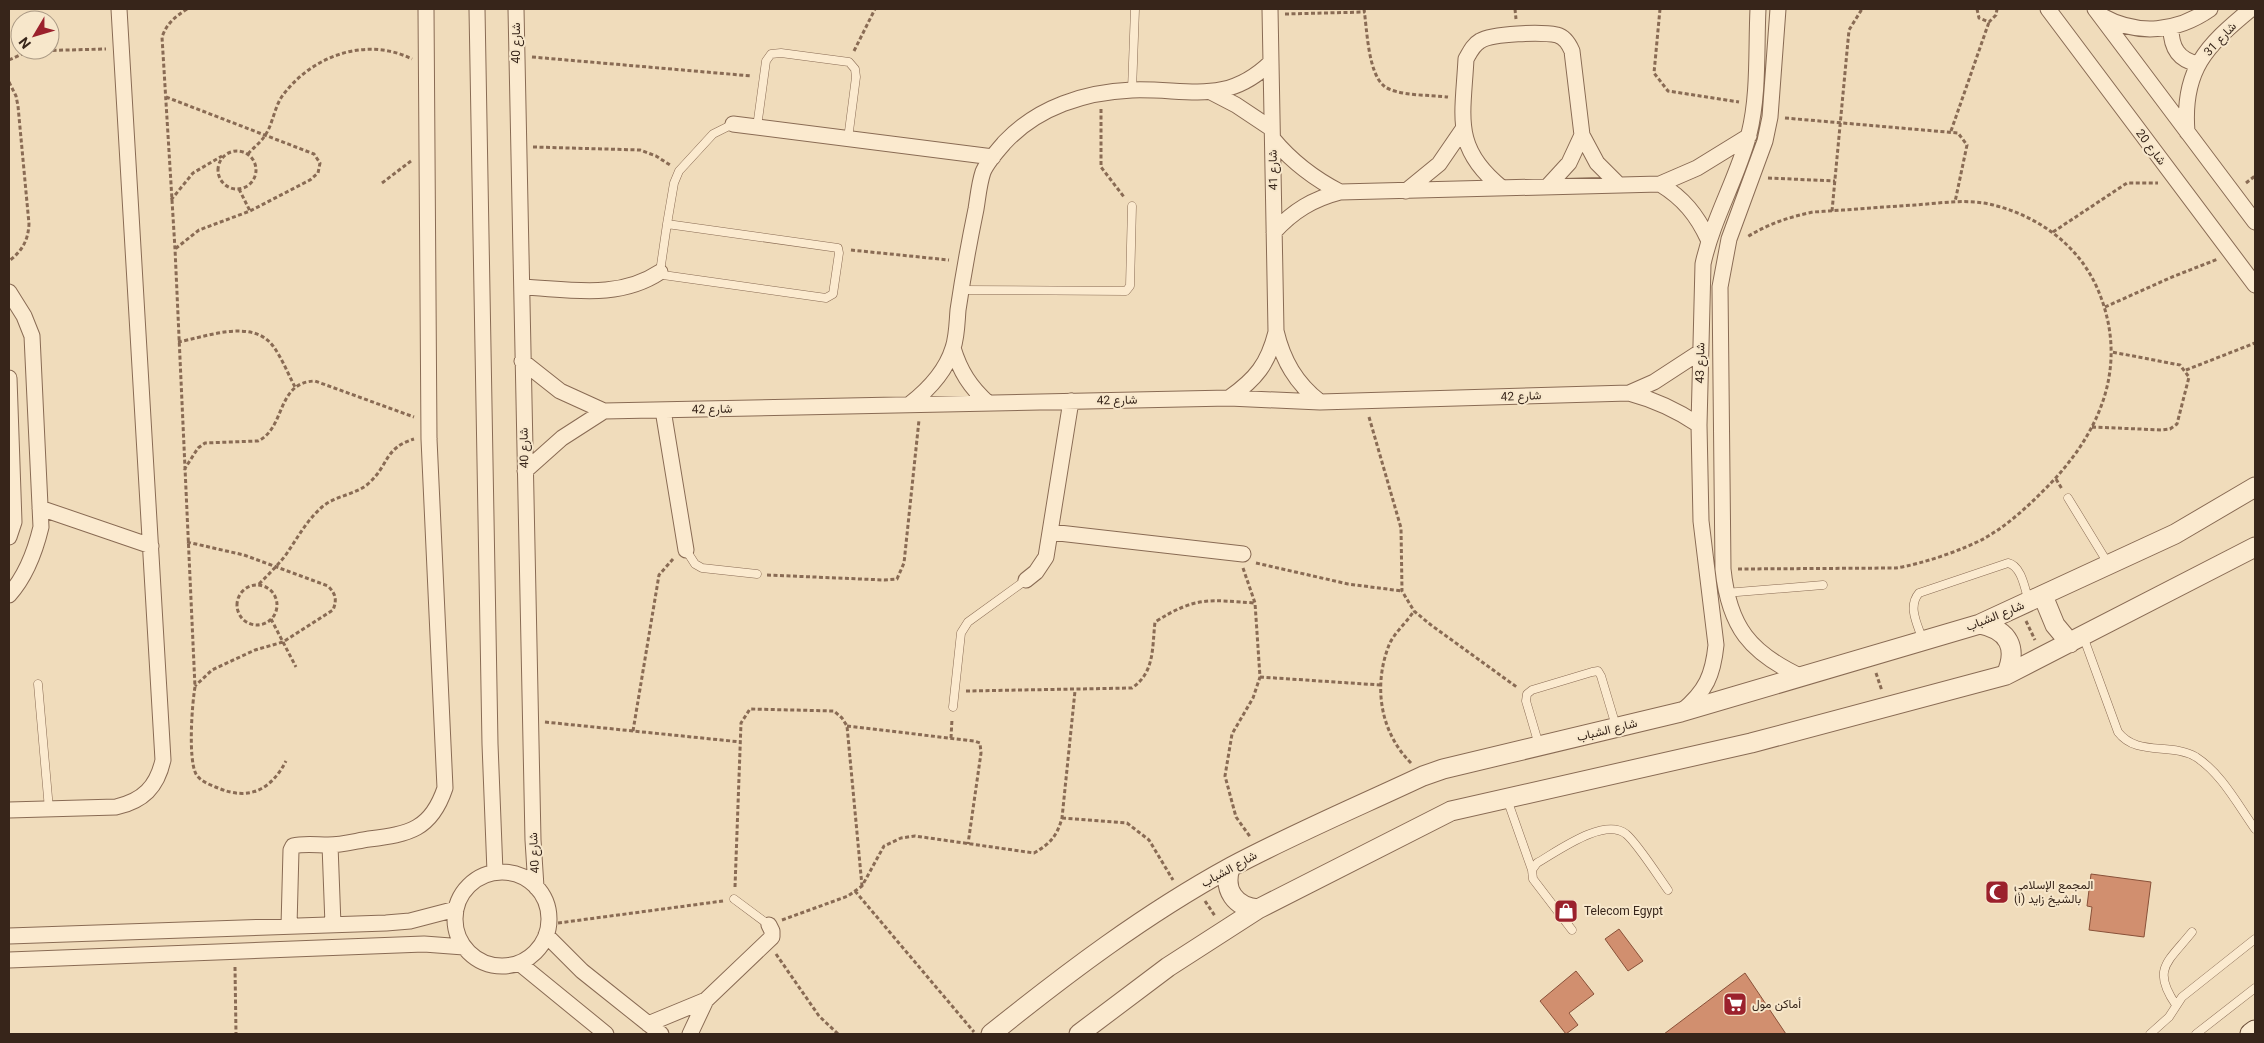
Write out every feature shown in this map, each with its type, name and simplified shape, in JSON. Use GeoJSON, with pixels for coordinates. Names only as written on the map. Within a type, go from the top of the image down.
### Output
{"type":"FeatureCollection","features":[{"type":"Feature","properties":{"kind":"street"},"geometry":{"type":"LineString","coordinates":[[9,810],[130,804],[148,792],[160,774],[164,760],[119,9]]}},
{"type":"Feature","properties":{"kind":"street"},"geometry":{"type":"LineString","coordinates":[[288,926],[290,850],[296,845],[330,845],[402,835],[417,828],[430,818],[440,804],[445,788],[429,439],[426,9]]}},
{"type":"Feature","properties":{"kind":"street"},"geometry":{"type":"LineString","coordinates":[[477,9],[490,734],[495,872]]}},
{"type":"Feature","properties":{"kind":"street","name":"شارع 40"},"geometry":{"type":"LineString","coordinates":[[516,9],[530,720],[536,887]]}},
{"type":"Feature","properties":{"kind":"street","name":"شارع 43"},"geometry":{"type":"LineString","coordinates":[[1681,712],[1696,700],[1707,684],[1714,665],[1716,645],[1701,521],[1700,352],[1703,264],[1708,239],[1748,136],[1754,110],[1758,9]]}},
{"type":"Feature","properties":{"kind":"street","name":"شارع 43"},"geometry":{"type":"LineString","coordinates":[[1778,9],[1770,117],[1765,141],[1734,223],[1725,255],[1720,287],[1723,569],[1725,593],[1738,626],[1766,656],[1783,668],[1802,676]]}},
{"type":"Feature","properties":{"kind":"street","name":"شارع 20"},"geometry":{"type":"LineString","coordinates":[[2048,9],[2255,285]]}},
{"type":"Feature","properties":{"kind":"street"},"geometry":{"type":"LineString","coordinates":[[2097,12],[2112,22],[2141,30],[2171,28],[2198,17],[2210,9]]}},
{"type":"Feature","properties":{"kind":"street","name":"شارع 31"},"geometry":{"type":"LineString","coordinates":[[2186,132],[2186,97],[2198,64],[2223,31],[2251,9]]}},
{"type":"Feature","properties":{"kind":"street","name":"شارع 41"},"geometry":{"type":"LineString","coordinates":[[1229,398],[1247,386],[1261,370],[1271,352],[1276,331],[1270,12]]}},
{"type":"Feature","properties":{"kind":"street"},"geometry":{"type":"LineString","coordinates":[[2097,12],[2255,222]]}},
{"type":"Feature","properties":{"kind":"street"},"geometry":{"type":"LineString","coordinates":[[2171,28],[2174,48],[2188,62],[2198,64]]}},
{"type":"Feature","properties":{"kind":"street"},"geometry":{"type":"LineString","coordinates":[[1502,188],[1487,176],[1475,162],[1467,146],[1463,129],[1466,59],[1480,41],[1490,37],[1518,34],[1558,36],[1569,44],[1572,51],[1582,136],[1597,163],[1619,185]]}},
{"type":"Feature","properties":{"kind":"street"},"geometry":{"type":"LineString","coordinates":[[915,404],[934,381],[953,348],[965,262],[983,171],[1006,142],[1026,124],[1049,109],[1074,99],[1101,93],[1132,90],[1211,92],[1228,89],[1244,83],[1259,74],[1271,62]]}},
{"type":"Feature","properties":{"kind":"street"},"geometry":{"type":"LineString","coordinates":[[1211,92],[1236,105],[1272,134],[1296,164],[1317,180],[1340,192]]}},
{"type":"Feature","properties":{"kind":"street"},"geometry":{"type":"LineString","coordinates":[[1754,110],[1770,117]]}},
{"type":"Feature","properties":{"kind":"street"},"geometry":{"type":"LineString","coordinates":[[733,124],[993,157]]}},
{"type":"Feature","properties":{"kind":"street"},"geometry":{"type":"LineString","coordinates":[[1406,191],[1439,164],[1463,129]]}},
{"type":"Feature","properties":{"kind":"street"},"geometry":{"type":"LineString","coordinates":[[1547,187],[1569,163],[1582,136]]}},
{"type":"Feature","properties":{"kind":"street"},"geometry":{"type":"LineString","coordinates":[[1274,232],[1290,216],[1310,202],[1340,192],[1660,184],[1697,168],[1748,136]]}},
{"type":"Feature","properties":{"kind":"street"},"geometry":{"type":"LineString","coordinates":[[1660,184],[1673,192],[1689,207],[1702,225],[1708,239]]}},
{"type":"Feature","properties":{"kind":"street"},"geometry":{"type":"LineString","coordinates":[[522,287],[609,291],[626,288],[647,280],[660,272]]}},
{"type":"Feature","properties":{"kind":"street"},"geometry":{"type":"LineString","coordinates":[[9,292],[24,316],[32,336],[41,527],[35,551],[25,573],[9,595]]}},
{"type":"Feature","properties":{"kind":"street","name":"شارع 41"},"geometry":{"type":"LineString","coordinates":[[1276,331],[1286,364],[1295,378],[1320,402]]}},
{"type":"Feature","properties":{"kind":"street"},"geometry":{"type":"LineString","coordinates":[[953,348],[965,379],[988,403]]}},
{"type":"Feature","properties":{"kind":"street","name":"شارع 42"},"geometry":{"type":"LineString","coordinates":[[1629,393],[1662,378],[1700,352]]}},
{"type":"Feature","properties":{"kind":"street","name":"شارع 42"},"geometry":{"type":"LineString","coordinates":[[522,361],[560,391],[604,411],[1229,398],[1320,402],[1629,393],[1654,400],[1678,411],[1700,425]]}},
{"type":"Feature","properties":{"kind":"street"},"geometry":{"type":"LineString","coordinates":[[9,378],[14,522],[9,537]]}},
{"type":"Feature","properties":{"kind":"street"},"geometry":{"type":"LineString","coordinates":[[1026,580],[1036,572],[1046,557],[1071,401]]}},
{"type":"Feature","properties":{"kind":"street"},"geometry":{"type":"LineString","coordinates":[[663,410],[686,550]]}},
{"type":"Feature","properties":{"kind":"street"},"geometry":{"type":"LineString","coordinates":[[525,471],[562,438],[604,411]]}},
{"type":"Feature","properties":{"kind":"street"},"geometry":{"type":"LineString","coordinates":[[11,476],[39,481]]}},
{"type":"Feature","properties":{"kind":"street","name":"شارع الشباب"},"geometry":{"type":"LineString","coordinates":[[991,1034],[1098,951],[1189,892],[1261,852],[1423,776],[1443,769],[1681,712],[1980,624],[2175,534],[2255,487]]}},
{"type":"Feature","properties":{"kind":"street"},"geometry":{"type":"LineString","coordinates":[[40,508],[151,546]]}},
{"type":"Feature","properties":{"kind":"street"},"geometry":{"type":"LineString","coordinates":[[1050,532],[1241,554]]}},
{"type":"Feature","properties":{"kind":"street"},"geometry":{"type":"LineString","coordinates":[[1079,1034],[1168,967],[1258,909],[1451,811],[1751,743],[2006,675],[2255,547]]}},
{"type":"Feature","properties":{"kind":"street"},"geometry":{"type":"LineString","coordinates":[[2030,601],[2076,640]]}},
{"type":"Feature","properties":{"kind":"street"},"geometry":{"type":"LineString","coordinates":[[1980,624],[1993,627],[2005,636],[2011,648],[2012,662],[2006,675]]}},
{"type":"Feature","properties":{"kind":"street"},"geometry":{"type":"LineString","coordinates":[[330,845],[333,925]]}},
{"type":"Feature","properties":{"kind":"street"},"geometry":{"type":"LineString","coordinates":[[1230,868],[1227,877],[1228,888],[1232,896],[1248,908],[1258,909]]}},
{"type":"Feature","properties":{"kind":"street"},"geometry":{"type":"LineString","coordinates":[[495,872],[518,875],[536,887],[547,905],[547,930],[536,952],[519,963],[509,965],[489,964],[480,960],[464,947],[456,929],[456,909],[464,891],[470,884],[486,874],[495,872]]}},
{"type":"Feature","properties":{"kind":"street"},"geometry":{"type":"LineString","coordinates":[[9,936],[410,921],[456,909]]}},
{"type":"Feature","properties":{"kind":"street"},"geometry":{"type":"LineString","coordinates":[[648,1024],[706,1000],[772,937],[769,925]]}},
{"type":"Feature","properties":{"kind":"street"},"geometry":{"type":"LineString","coordinates":[[547,930],[582,971],[661,1034]]}},
{"type":"Feature","properties":{"kind":"street"},"geometry":{"type":"LineString","coordinates":[[9,960],[424,944],[464,947]]}},
{"type":"Feature","properties":{"kind":"street"},"geometry":{"type":"LineString","coordinates":[[519,963],[606,1034]]}},
{"type":"Feature","properties":{"kind":"street"},"geometry":{"type":"LineString","coordinates":[[690,1034],[706,1000]]}},
{"type":"Feature","properties":{"kind":"lane"},"geometry":{"type":"LineString","coordinates":[[1132,90],[1135,9]]}},
{"type":"Feature","properties":{"kind":"lane"},"geometry":{"type":"LineString","coordinates":[[757,127],[766,61],[771,54],[781,53],[849,62],[855,69],[856,78],[848,139]]}},
{"type":"Feature","properties":{"kind":"lane"},"geometry":{"type":"LineString","coordinates":[[667,224],[838,248],[840,253],[833,294],[826,298],[667,277],[660,272],[667,224],[674,183],[679,171],[713,134],[733,124]]}},
{"type":"Feature","properties":{"kind":"lane"},"geometry":{"type":"LineString","coordinates":[[961,290],[1126,291],[1130,286],[1132,206]]}},
{"type":"Feature","properties":{"kind":"lane"},"geometry":{"type":"LineString","coordinates":[[2068,498],[2109,565]]}},
{"type":"Feature","properties":{"kind":"lane"},"geometry":{"type":"LineString","coordinates":[[686,550],[695,564],[702,568],[756,574]]}},
{"type":"Feature","properties":{"kind":"lane"},"geometry":{"type":"LineString","coordinates":[[1923,640],[1912,606],[1919,593],[2008,563],[2013,564],[2018,569],[2030,601]]}},
{"type":"Feature","properties":{"kind":"lane"},"geometry":{"type":"LineString","coordinates":[[953,707],[961,633],[968,622],[1026,580]]}},
{"type":"Feature","properties":{"kind":"lane"},"geometry":{"type":"LineString","coordinates":[[1725,593],[1823,585]]}},
{"type":"Feature","properties":{"kind":"lane"},"geometry":{"type":"LineString","coordinates":[[2076,640],[2118,732],[2123,739],[2136,746],[2177,750],[2195,757],[2214,773],[2255,828]]}},
{"type":"Feature","properties":{"kind":"lane"},"geometry":{"type":"LineString","coordinates":[[1540,746],[1526,700],[1527,694],[1532,690],[1598,671],[1617,728]]}},
{"type":"Feature","properties":{"kind":"lane"},"geometry":{"type":"LineString","coordinates":[[38,684],[49,809]]}},
{"type":"Feature","properties":{"kind":"lane"},"geometry":{"type":"LineString","coordinates":[[1506,799],[1532,870],[1533,878],[1572,930]]}},
{"type":"Feature","properties":{"kind":"lane"},"geometry":{"type":"LineString","coordinates":[[1532,870],[1537,863],[1596,831],[1612,828],[1627,835],[1668,890]]}},
{"type":"Feature","properties":{"kind":"lane"},"geometry":{"type":"LineString","coordinates":[[734,899],[769,925]]}},
{"type":"Feature","properties":{"kind":"lane"},"geometry":{"type":"LineString","coordinates":[[2176,1005],[2166,990],[2163,972],[2166,964],[2192,932]]}},
{"type":"Feature","properties":{"kind":"lane"},"geometry":{"type":"LineString","coordinates":[[2150,1034],[2169,1017],[2176,1005],[2189,991],[2255,939]]}},
{"type":"Feature","properties":{"kind":"lane"},"geometry":{"type":"LineString","coordinates":[[2196,1034],[2255,988]]}},
{"type":"Feature","properties":{"kind":"path"},"geometry":{"type":"LineString","coordinates":[[187,9],[172,19],[165,27],[162,37],[175,249],[195,687],[192,702],[192,762],[196,775],[205,782],[233,794],[246,794],[260,790],[271,783],[280,773],[286,761]]}},
{"type":"Feature","properties":{"kind":"path"},"geometry":{"type":"LineString","coordinates":[[849,62],[875,9]]}},
{"type":"Feature","properties":{"kind":"path"},"geometry":{"type":"LineString","coordinates":[[1660,9],[1654,73],[1668,91],[1754,110]]}},
{"type":"Feature","properties":{"kind":"path"},"geometry":{"type":"LineString","coordinates":[[1832,211],[1849,30],[1862,9]]}},
{"type":"Feature","properties":{"kind":"path"},"geometry":{"type":"LineString","coordinates":[[1977,9],[1979,18],[1989,22]]}},
{"type":"Feature","properties":{"kind":"path"},"geometry":{"type":"LineString","coordinates":[[1951,131],[1989,22],[1996,15],[1996,9]]}},
{"type":"Feature","properties":{"kind":"path"},"geometry":{"type":"LineString","coordinates":[[1270,12],[1364,11],[1375,76],[1385,87],[1398,92],[1464,98]]}},
{"type":"Feature","properties":{"kind":"path"},"geometry":{"type":"LineString","coordinates":[[9,60],[29,50],[122,49]]}},
{"type":"Feature","properties":{"kind":"path"},"geometry":{"type":"LineString","coordinates":[[248,154],[265,136],[282,97],[297,79],[315,64],[336,55],[360,50],[383,50],[406,56],[427,67]]}},
{"type":"Feature","properties":{"kind":"path"},"geometry":{"type":"LineString","coordinates":[[516,55],[764,78]]}},
{"type":"Feature","properties":{"kind":"path"},"geometry":{"type":"LineString","coordinates":[[9,82],[16,96],[18,106],[29,224],[26,242],[19,253],[9,261]]}},
{"type":"Feature","properties":{"kind":"path"},"geometry":{"type":"LineString","coordinates":[[1101,93],[1101,167],[1132,206]]}},
{"type":"Feature","properties":{"kind":"path"},"geometry":{"type":"LineString","coordinates":[[166,97],[314,154],[320,163],[318,173],[278,197],[199,230],[175,249]]}},
{"type":"Feature","properties":{"kind":"path"},"geometry":{"type":"LineString","coordinates":[[1770,117],[1958,133],[1966,145],[1955,202]]}},
{"type":"Feature","properties":{"kind":"path"},"geometry":{"type":"LineString","coordinates":[[518,147],[640,150],[656,156],[679,171]]}},
{"type":"Feature","properties":{"kind":"path"},"geometry":{"type":"LineString","coordinates":[[382,183],[428,149]]}},
{"type":"Feature","properties":{"kind":"path"},"geometry":{"type":"LineString","coordinates":[[171,200],[193,173],[207,163],[236,150],[248,154],[256,164],[255,178],[246,187],[240,189],[233,188],[222,181],[218,168],[224,156]]}},
{"type":"Feature","properties":{"kind":"path"},"geometry":{"type":"LineString","coordinates":[[1752,178],[1835,181]]}},
{"type":"Feature","properties":{"kind":"path"},"geometry":{"type":"LineString","coordinates":[[2053,232],[2127,183],[2178,182]]}},
{"type":"Feature","properties":{"kind":"path"},"geometry":{"type":"LineString","coordinates":[[240,189],[250,210]]}},
{"type":"Feature","properties":{"kind":"path"},"geometry":{"type":"LineString","coordinates":[[1723,569],[1896,568],[1917,565],[1985,538],[2020,514],[2056,479],[2075,455],[2103,403],[2110,378],[2112,352],[2110,329],[2105,308],[2093,279],[2075,253],[2053,232],[2025,215],[1996,205],[1955,202],[1832,211],[1789,217],[1765,226],[1744,238],[1725,255]]}},
{"type":"Feature","properties":{"kind":"path"},"geometry":{"type":"LineString","coordinates":[[838,248],[965,262]]}},
{"type":"Feature","properties":{"kind":"path"},"geometry":{"type":"LineString","coordinates":[[2105,308],[2172,277],[2232,254]]}},
{"type":"Feature","properties":{"kind":"path"},"geometry":{"type":"LineString","coordinates":[[178,342],[238,331],[251,332],[264,337],[273,346],[295,387]]}},
{"type":"Feature","properties":{"kind":"path"},"geometry":{"type":"LineString","coordinates":[[2186,370],[2255,343]]}},
{"type":"Feature","properties":{"kind":"path"},"geometry":{"type":"LineString","coordinates":[[2092,426],[2170,429],[2177,424],[2189,377],[2186,370],[2180,365],[2112,352]]}},
{"type":"Feature","properties":{"kind":"path"},"geometry":{"type":"LineString","coordinates":[[184,471],[198,448],[205,443],[258,441],[265,438],[288,395],[295,387],[305,381],[315,381],[429,423]]}},
{"type":"Feature","properties":{"kind":"path"},"geometry":{"type":"LineString","coordinates":[[1364,401],[1401,528],[1402,591],[1414,611],[1527,694]]}},
{"type":"Feature","properties":{"kind":"path"},"geometry":{"type":"LineString","coordinates":[[756,574],[897,579],[904,563],[915,404]]}},
{"type":"Feature","properties":{"kind":"path"},"geometry":{"type":"LineString","coordinates":[[259,584],[276,567],[312,516],[324,504],[368,484],[379,472],[386,457],[398,445],[413,439],[429,439]]}},
{"type":"Feature","properties":{"kind":"path"},"geometry":{"type":"LineString","coordinates":[[187,542],[244,555],[328,586],[334,593],[336,602],[333,610],[283,642],[233,659],[212,670],[195,687]]}},
{"type":"Feature","properties":{"kind":"path"},"geometry":{"type":"LineString","coordinates":[[633,731],[659,575],[670,562],[686,550]]}},
{"type":"Feature","properties":{"kind":"path"},"geometry":{"type":"LineString","coordinates":[[1241,554],[1249,561],[1295,572],[1348,584],[1402,591]]}},
{"type":"Feature","properties":{"kind":"path"},"geometry":{"type":"LineString","coordinates":[[1241,554],[1255,602],[1260,677],[1254,698],[1232,734],[1225,776],[1236,817],[1261,852]]}},
{"type":"Feature","properties":{"kind":"path"},"geometry":{"type":"LineString","coordinates":[[259,584],[272,590],[276,596],[277,610],[271,619],[263,624],[249,623],[239,613],[237,606],[240,593],[252,585],[259,584]]}},
{"type":"Feature","properties":{"kind":"path"},"geometry":{"type":"LineString","coordinates":[[955,692],[1132,688],[1143,681],[1150,665],[1155,622],[1175,609],[1206,600],[1255,602]]}},
{"type":"Feature","properties":{"kind":"path"},"geometry":{"type":"LineString","coordinates":[[2030,601],[2043,656]]}},
{"type":"Feature","properties":{"kind":"path"},"geometry":{"type":"LineString","coordinates":[[1414,611],[1390,644],[1380,685],[1384,719],[1399,751],[1423,776]]}},
{"type":"Feature","properties":{"kind":"path"},"geometry":{"type":"LineString","coordinates":[[271,619],[296,667]]}},
{"type":"Feature","properties":{"kind":"path"},"geometry":{"type":"LineString","coordinates":[[1870,656],[1888,706]]}},
{"type":"Feature","properties":{"kind":"path"},"geometry":{"type":"LineString","coordinates":[[1260,677],[1380,685]]}},
{"type":"Feature","properties":{"kind":"path"},"geometry":{"type":"LineString","coordinates":[[769,925],[848,896],[862,886],[884,846],[901,838],[914,836],[1034,853],[1048,846],[1058,833],[1062,818],[1075,690]]}},
{"type":"Feature","properties":{"kind":"path"},"geometry":{"type":"LineString","coordinates":[[951,738],[953,707]]}},
{"type":"Feature","properties":{"kind":"path"},"geometry":{"type":"LineString","coordinates":[[547,930],[734,899],[741,723],[750,709],[834,712],[842,718],[847,726],[862,886]]}},
{"type":"Feature","properties":{"kind":"path"},"geometry":{"type":"LineString","coordinates":[[530,720],[741,742]]}},
{"type":"Feature","properties":{"kind":"path"},"geometry":{"type":"LineString","coordinates":[[847,726],[980,743],[981,752],[968,844]]}},
{"type":"Feature","properties":{"kind":"path"},"geometry":{"type":"LineString","coordinates":[[1062,818],[1127,823],[1149,840],[1189,892],[1225,930]]}},
{"type":"Feature","properties":{"kind":"path"},"geometry":{"type":"LineString","coordinates":[[855,891],[976,1034]]}},
{"type":"Feature","properties":{"kind":"path"},"geometry":{"type":"LineString","coordinates":[[767,942],[818,1016],[838,1034]]}},
{"type":"Feature","properties":{"kind":"path"},"geometry":{"type":"LineString","coordinates":[[234,951],[236,1034]]}},
{"type":"Feature","properties":{"kind":"building"},"geometry":{"type":"Polygon","coordinates":[[[2091,874],[2151,882],[2144,937],[2089,930],[2092,907],[2087,906],[2091,874]]]}},
{"type":"Feature","properties":{"kind":"building"},"geometry":{"type":"Polygon","coordinates":[[[1619,929],[1643,961],[1628,971],[1605,939],[1619,929]]]}},
{"type":"Feature","properties":{"kind":"building"},"geometry":{"type":"Polygon","coordinates":[[[1576,971],[1594,994],[1569,1013],[1578,1025],[1566,1034],[1540,1001],[1576,971]]]}},
{"type":"Feature","properties":{"kind":"building","name":"أماكن مول"},"geometry":{"type":"Polygon","coordinates":[[[1745,973],[1786,1034],[1664,1034],[1745,973]]]}},
{"type":"Feature","properties":{"kind":"place","name":"المجمع الإسلامي (أ) بالشيخ زايد"},"geometry":{"type":"Point","coordinates":[1997,892]}},
{"type":"Feature","properties":{"kind":"place","name":"Telecom Egypt"},"geometry":{"type":"Point","coordinates":[1566,911]}},
{"type":"Feature","properties":{"kind":"place","name":"أماكن مول"},"geometry":{"type":"Point","coordinates":[1735,1004]}}]}
